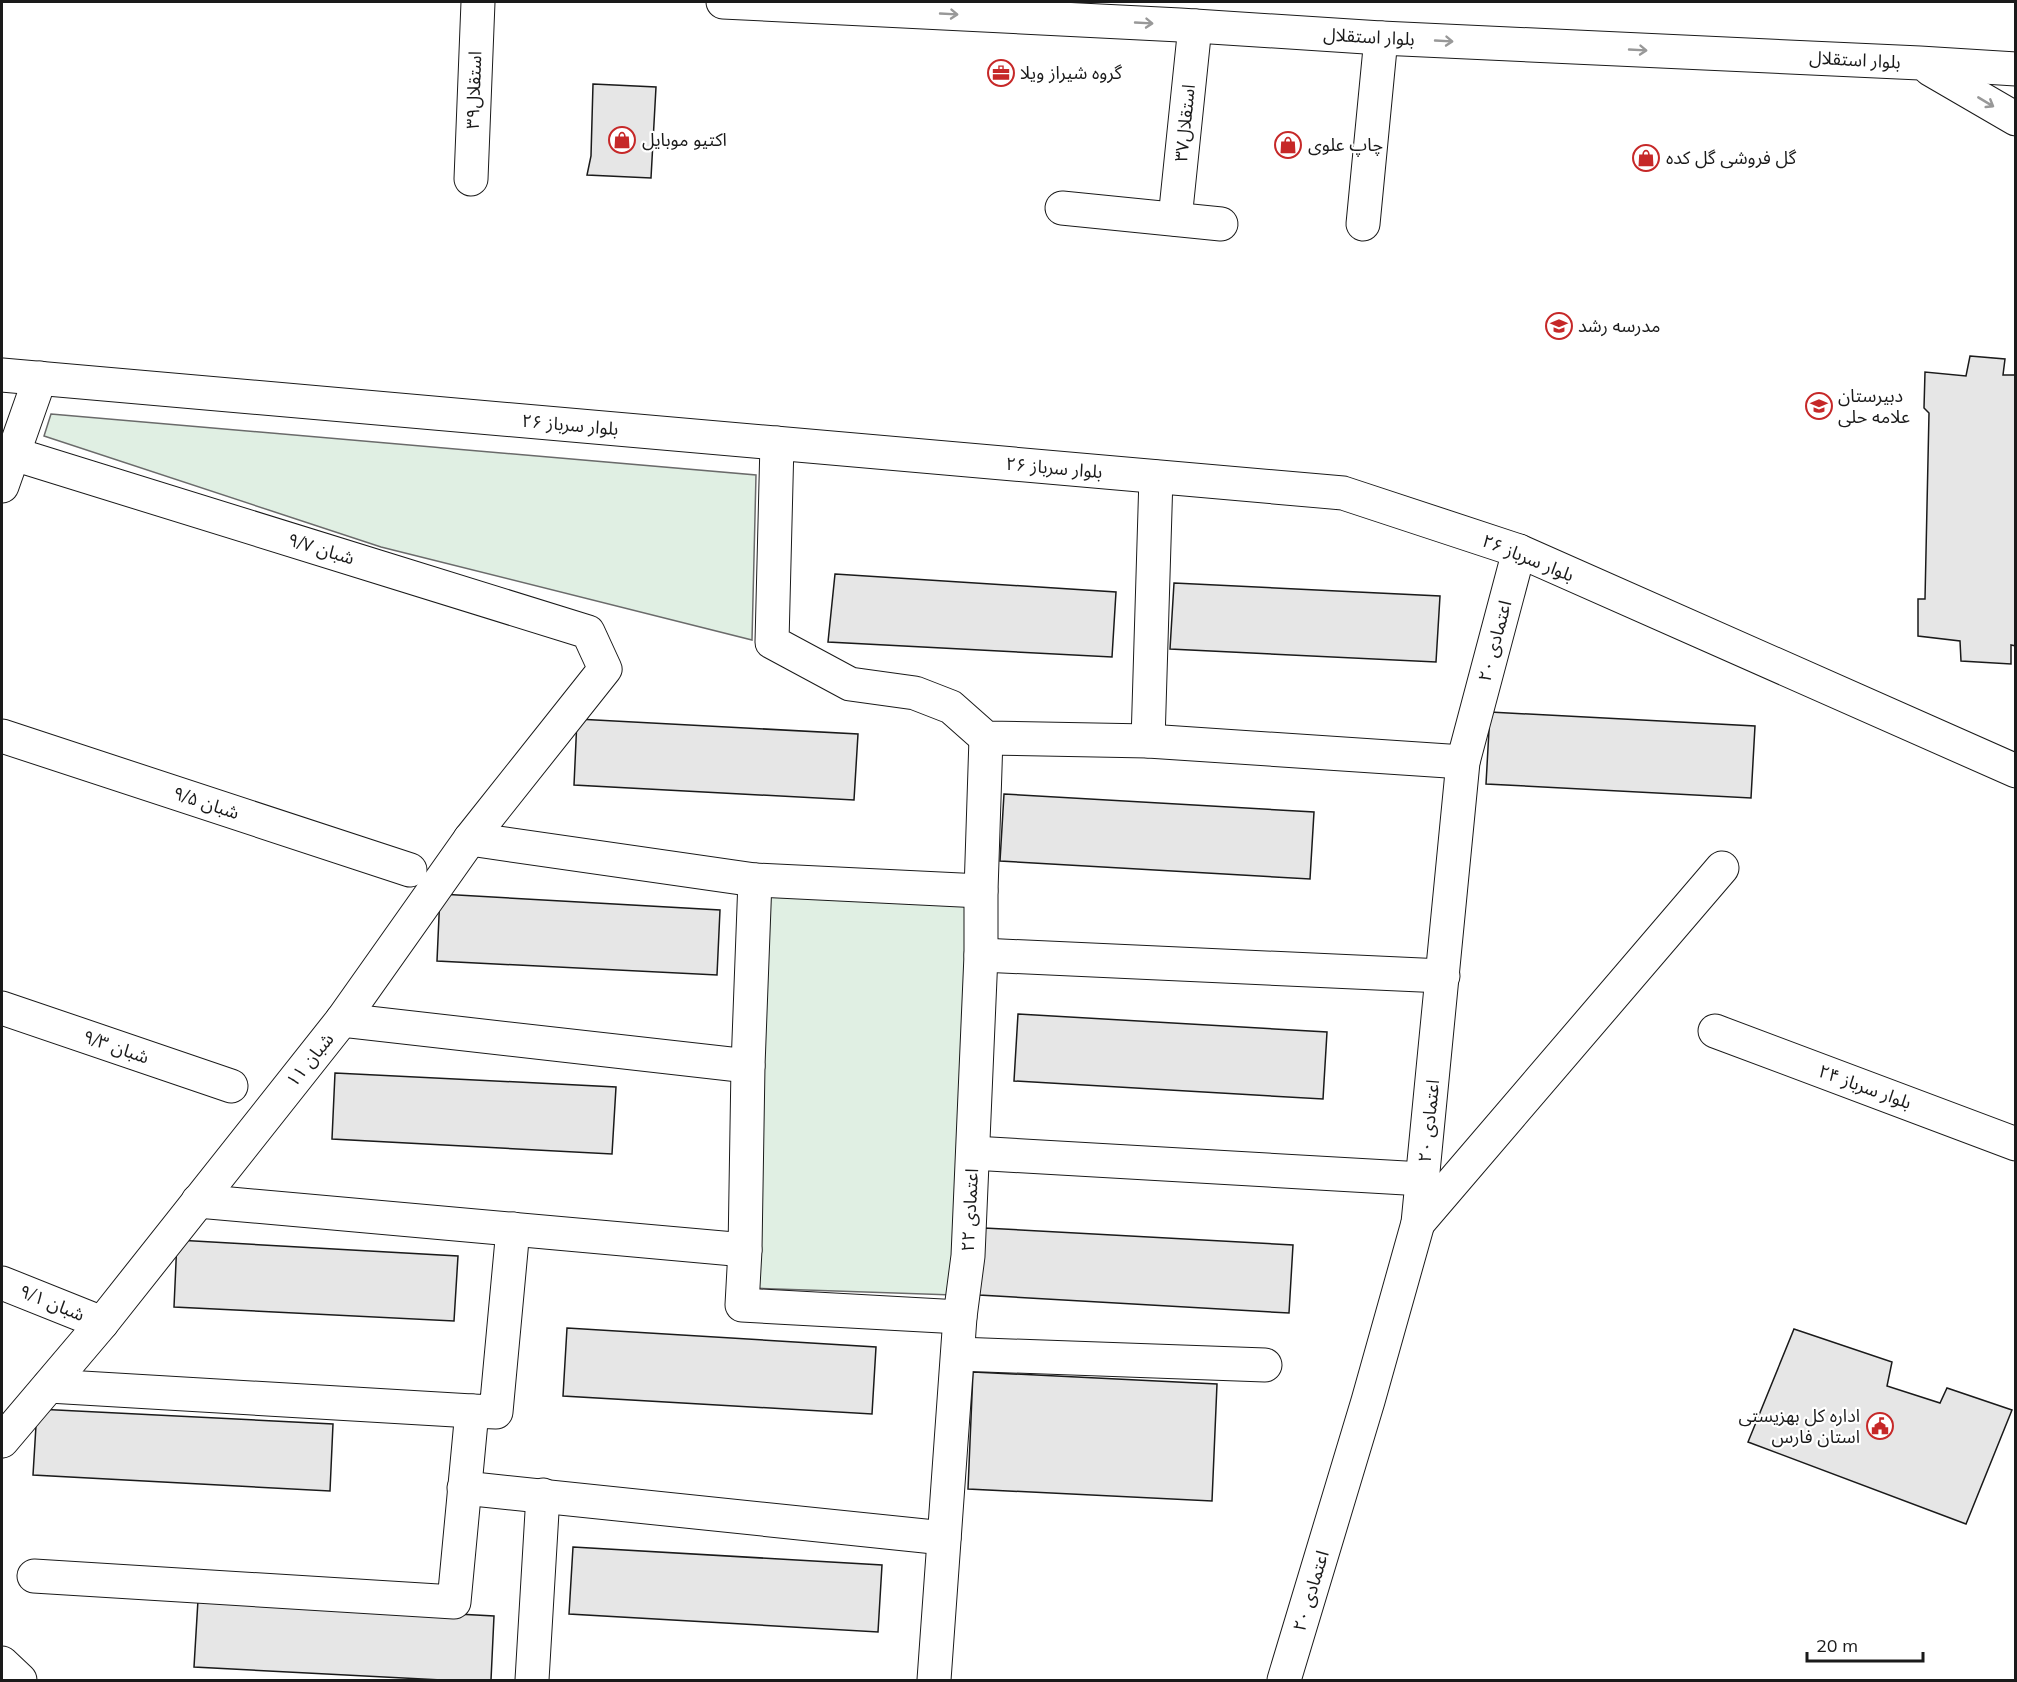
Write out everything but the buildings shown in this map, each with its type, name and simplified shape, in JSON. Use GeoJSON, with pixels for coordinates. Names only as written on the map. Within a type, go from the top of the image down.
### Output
{"type":"FeatureCollection","features":[{"type":"Feature","properties":{"kind":"street","name":"استقلال۳۹"},"geometry":{"type":"LineString","coordinates":[[471,179],[478,2]]}},
{"type":"Feature","properties":{"kind":"street","name":"بلوار استقلال"},"geometry":{"type":"LineString","coordinates":[[723,2],[820,4],[1381,38],[2016,69]]}},
{"type":"Feature","properties":{"kind":"street","name":"استقلال۳۷"},"geometry":{"type":"LineString","coordinates":[[1175,219],[1195,26]]}},
{"type":"Feature","properties":{"kind":"street"},"geometry":{"type":"LineString","coordinates":[[1363,224],[1381,38]]}},
{"type":"Feature","properties":{"kind":"street"},"geometry":{"type":"LineString","coordinates":[[1920,63],[2016,119]]}},
{"type":"Feature","properties":{"kind":"street"},"geometry":{"type":"LineString","coordinates":[[1062,208],[1221,224]]}},
{"type":"Feature","properties":{"kind":"street","name":"۲۶ بلوار سرباز"},"geometry":{"type":"LineString","coordinates":[[2,375],[1343,493],[1519,551],[2016,771]]}},
{"type":"Feature","properties":{"kind":"street"},"geometry":{"type":"LineString","coordinates":[[2,486],[40,378]]}},
{"type":"Feature","properties":{"kind":"street"},"geometry":{"type":"LineString","coordinates":[[777,443],[772,642],[850,684],[915,693],[951,706],[986,738],[1148,741],[1463,762]]}},
{"type":"Feature","properties":{"kind":"street","name":"۹/۷ شبان"},"geometry":{"type":"LineString","coordinates":[[14,454],[588,632],[605,669]]}},
{"type":"Feature","properties":{"kind":"street"},"geometry":{"type":"LineString","coordinates":[[1148,741],[1156,477]]}},
{"type":"Feature","properties":{"kind":"street","name":"۲۰ اعتمادی"},"geometry":{"type":"LineString","coordinates":[[1284,1680],[1368,1401],[1418,1223],[1463,762],[1519,551]]}},
{"type":"Feature","properties":{"kind":"street","name":"۱۱ شبان"},"geometry":{"type":"LineString","coordinates":[[2,1441],[102,1323],[342,1020],[471,839],[605,669]]}},
{"type":"Feature","properties":{"kind":"street","name":"۹/۵ شبان"},"geometry":{"type":"LineString","coordinates":[[2,736],[410,870]]}},
{"type":"Feature","properties":{"kind":"street","name":"۲۲ اعتمادی"},"geometry":{"type":"LineString","coordinates":[[934,1680],[960,1317],[968,1256],[981,955],[986,738]]}},
{"type":"Feature","properties":{"kind":"street"},"geometry":{"type":"LineString","coordinates":[[471,839],[755,880],[981,891]]}},
{"type":"Feature","properties":{"kind":"street"},"geometry":{"type":"LineString","coordinates":[[1418,1223],[1722,868]]}},
{"type":"Feature","properties":{"kind":"street"},"geometry":{"type":"LineString","coordinates":[[755,880],[742,1305],[960,1317]]}},
{"type":"Feature","properties":{"kind":"street"},"geometry":{"type":"LineString","coordinates":[[981,955],[1443,976]]}},
{"type":"Feature","properties":{"kind":"street","name":"۹/۳ شبان"},"geometry":{"type":"LineString","coordinates":[[2,1008],[231,1086]]}},
{"type":"Feature","properties":{"kind":"street"},"geometry":{"type":"LineString","coordinates":[[342,1020],[748,1066]]}},
{"type":"Feature","properties":{"kind":"street","name":"۲۴ بلوار سرباز"},"geometry":{"type":"LineString","coordinates":[[1714,1031],[2016,1144]]}},
{"type":"Feature","properties":{"kind":"street"},"geometry":{"type":"LineString","coordinates":[[973,1153],[1423,1179]]}},
{"type":"Feature","properties":{"kind":"street"},"geometry":{"type":"LineString","coordinates":[[198,1201],[745,1250]]}},
{"type":"Feature","properties":{"kind":"street"},"geometry":{"type":"LineString","coordinates":[[49,1386],[496,1412],[513,1229]]}},
{"type":"Feature","properties":{"kind":"street","name":"۹/۱ شبان"},"geometry":{"type":"LineString","coordinates":[[2,1283],[102,1323]]}},
{"type":"Feature","properties":{"kind":"street"},"geometry":{"type":"LineString","coordinates":[[958,1354],[1265,1365]]}},
{"type":"Feature","properties":{"kind":"street"},"geometry":{"type":"LineString","coordinates":[[34,1576],[454,1602],[472,1411]]}},
{"type":"Feature","properties":{"kind":"street"},"geometry":{"type":"LineString","coordinates":[[464,1488],[944,1539]]}},
{"type":"Feature","properties":{"kind":"street"},"geometry":{"type":"LineString","coordinates":[[532,1680],[543,1495]]}},
{"type":"Feature","properties":{"kind":"street"},"geometry":{"type":"LineString","coordinates":[[2,1663],[20,1680]]}},
{"type":"Feature","properties":{"kind":"green space"},"geometry":{"type":"Polygon","coordinates":[[[51,414],[756,475],[752,640],[381,547],[44,436],[51,414]]]}},
{"type":"Feature","properties":{"kind":"green space"},"geometry":{"type":"Polygon","coordinates":[[[765,893],[968,901],[953,1295],[751,1288],[765,893]]]}},
{"type":"Feature","properties":{"kind":"place","name":"گروه شیراز ویلا"},"geometry":{"type":"Point","coordinates":[1001,73]}},
{"type":"Feature","properties":{"kind":"place","name":"اکتیو موبایل"},"geometry":{"type":"Point","coordinates":[622,140]}},
{"type":"Feature","properties":{"kind":"place","name":"چاپ علوی"},"geometry":{"type":"Point","coordinates":[1288,145]}},
{"type":"Feature","properties":{"kind":"place","name":"گل فروشی گل کده"},"geometry":{"type":"Point","coordinates":[1646,158]}},
{"type":"Feature","properties":{"kind":"place","name":"مدرسه رشد"},"geometry":{"type":"Point","coordinates":[1559,326]}},
{"type":"Feature","properties":{"kind":"place","name":"دبیرستان علامه حلی"},"geometry":{"type":"Point","coordinates":[1819,406]}},
{"type":"Feature","properties":{"kind":"place","name":"اداره کل بهزیستی استان فارس"},"geometry":{"type":"Point","coordinates":[1880,1426]}}]}
